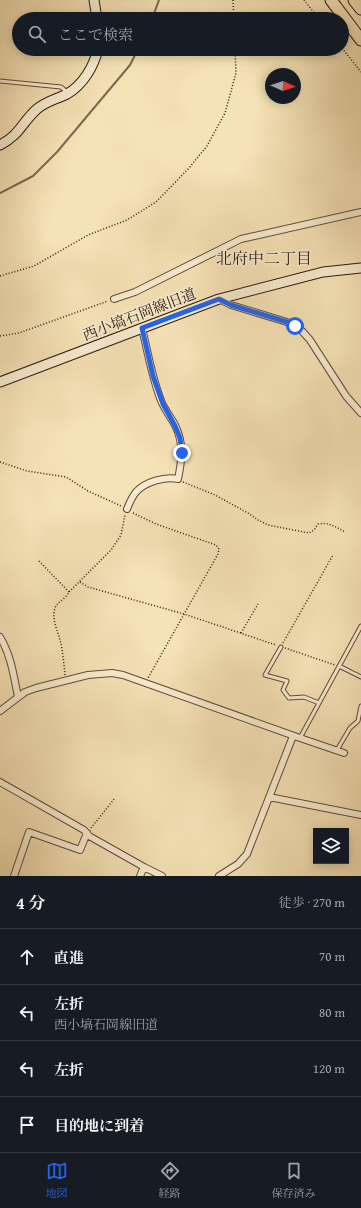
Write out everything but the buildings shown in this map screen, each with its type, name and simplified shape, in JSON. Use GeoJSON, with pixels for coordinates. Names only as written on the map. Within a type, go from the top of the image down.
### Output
{"type":"FeatureCollection","features":[{"type":"Feature","properties":{"kind":"highway"},"geometry":{"type":"LineString","coordinates":[[331,0],[340,12]]}},
{"type":"Feature","properties":{"kind":"highway"},"geometry":{"type":"LineString","coordinates":[[354,0],[361,9]]}},
{"type":"Feature","properties":{"kind":"highway"},"geometry":{"type":"LineString","coordinates":[[349,24],[361,40]]}},
{"type":"Feature","properties":{"kind":"street"},"geometry":{"type":"LineString","coordinates":[[94,0],[96,12]]}},
{"type":"Feature","properties":{"kind":"street"},"geometry":{"type":"LineString","coordinates":[[0,145],[13,137],[30,116],[44,103],[69,93],[83,80],[94,63],[96,56]]}},
{"type":"Feature","properties":{"kind":"street"},"geometry":{"type":"LineString","coordinates":[[114,299],[135,292],[241,239],[361,212]]}},
{"type":"Feature","properties":{"kind":"street","name":"西小塙石岡線旧道"},"geometry":{"type":"LineString","coordinates":[[0,382],[219,299],[323,272],[361,268]]}},
{"type":"Feature","properties":{"kind":"street"},"geometry":{"type":"LineString","coordinates":[[219,299],[231,305],[287,322],[302,331],[310,340],[346,396],[361,413]]}},
{"type":"Feature","properties":{"kind":"street"},"geometry":{"type":"LineString","coordinates":[[127,509],[136,492],[142,487],[159,479],[170,477],[178,479],[182,464],[180,438],[163,404],[153,376],[142,328]]}},
{"type":"Feature","properties":{"kind":"street"},"geometry":{"type":"LineString","coordinates":[[0,637],[6,649],[13,671],[18,697]]}},
{"type":"Feature","properties":{"kind":"street"},"geometry":{"type":"LineString","coordinates":[[0,711],[25,692],[36,688],[88,675],[112,673],[123,675],[344,753]]}},
{"type":"Feature","properties":{"kind":"street"},"geometry":{"type":"LineString","coordinates":[[219,876],[238,864],[247,854],[293,736]]}},
{"type":"Feature","properties":{"kind":"street"},"geometry":{"type":"LineString","coordinates":[[0,782],[84,830],[89,836],[162,876]]}},
{"type":"Feature","properties":{"kind":"street"},"geometry":{"type":"LineString","coordinates":[[269,797],[361,815]]}},
{"type":"Feature","properties":{"kind":"street"},"geometry":{"type":"LineString","coordinates":[[14,876],[29,832],[80,850],[87,833]]}},
{"type":"Feature","properties":{"kind":"street"},"geometry":{"type":"LineString","coordinates":[[140,876],[144,867]]}},
{"type":"Feature","properties":{"kind":"lane"},"geometry":{"type":"LineString","coordinates":[[0,81],[61,87],[69,93]]}},
{"type":"Feature","properties":{"kind":"lane"},"geometry":{"type":"LineString","coordinates":[[300,738],[361,626]]}},
{"type":"Feature","properties":{"kind":"lane"},"geometry":{"type":"LineString","coordinates":[[281,647],[265,675],[287,681],[283,690],[289,698],[304,697],[319,703]]}},
{"type":"Feature","properties":{"kind":"lane"},"geometry":{"type":"LineString","coordinates":[[338,666],[361,677]]}},
{"type":"Feature","properties":{"kind":"lane"},"geometry":{"type":"LineString","coordinates":[[337,750],[350,728],[358,721],[361,706]]}},
{"type":"Feature","properties":{"kind":"path"},"geometry":{"type":"LineString","coordinates":[[233,0],[234,12]]}},
{"type":"Feature","properties":{"kind":"path"},"geometry":{"type":"LineString","coordinates":[[304,0],[313,12]]}},
{"type":"Feature","properties":{"kind":"path"},"geometry":{"type":"LineString","coordinates":[[0,276],[34,266],[88,236],[127,220],[156,202],[207,146],[225,113],[236,73],[235,56]]}},
{"type":"Feature","properties":{"kind":"path"},"geometry":{"type":"LineString","coordinates":[[348,56],[361,72]]}},
{"type":"Feature","properties":{"kind":"path"},"geometry":{"type":"LineString","coordinates":[[0,336],[20,332],[114,299]]}},
{"type":"Feature","properties":{"kind":"path"},"geometry":{"type":"LineString","coordinates":[[0,462],[27,471],[66,477],[88,491],[156,524],[218,547],[218,554],[145,683]]}},
{"type":"Feature","properties":{"kind":"path"},"geometry":{"type":"LineString","coordinates":[[178,479],[215,495],[258,520],[268,524],[309,533],[314,530],[318,524],[325,523],[336,526],[345,532]]}},
{"type":"Feature","properties":{"kind":"path"},"geometry":{"type":"LineString","coordinates":[[65,680],[61,645],[53,617],[55,609],[59,602],[67,597],[69,592],[111,550],[121,535],[127,509]]}},
{"type":"Feature","properties":{"kind":"path"},"geometry":{"type":"LineString","coordinates":[[281,647],[333,555]]}},
{"type":"Feature","properties":{"kind":"path"},"geometry":{"type":"LineString","coordinates":[[39,561],[69,592]]}},
{"type":"Feature","properties":{"kind":"path"},"geometry":{"type":"LineString","coordinates":[[80,582],[88,587],[184,614],[338,666]]}},
{"type":"Feature","properties":{"kind":"path"},"geometry":{"type":"LineString","coordinates":[[241,633],[258,604]]}},
{"type":"Feature","properties":{"kind":"path"},"geometry":{"type":"LineString","coordinates":[[87,833],[115,798]]}},
{"type":"Feature","properties":{"kind":"waterway"},"geometry":{"type":"LineString","coordinates":[[155,12],[159,0]]}},
{"type":"Feature","properties":{"kind":"waterway"},"geometry":{"type":"LineString","coordinates":[[0,193],[33,176],[57,152],[130,65],[134,56]]}},
{"type":"Feature","properties":{"kind":"district","name":"北府中二丁目"},"geometry":{"type":"Point","coordinates":[264,258]}},
{"type":"Feature","properties":{"kind":"route"},"geometry":{"type":"LineString","coordinates":[[182,453],[180,438],[163,404],[153,376],[142,328],[197,306],[219,299],[231,305],[287,322],[295,326]]}}]}
